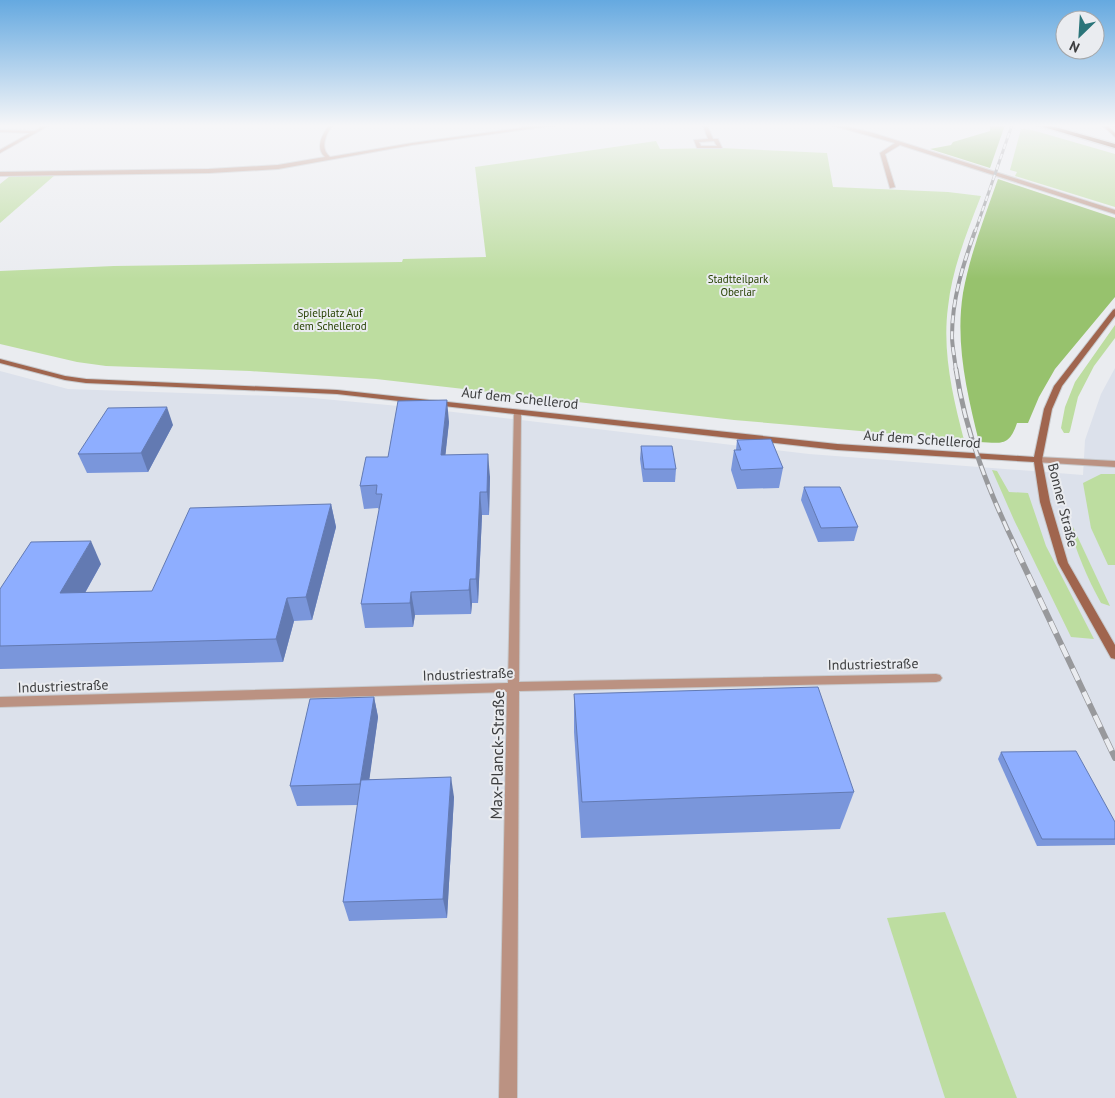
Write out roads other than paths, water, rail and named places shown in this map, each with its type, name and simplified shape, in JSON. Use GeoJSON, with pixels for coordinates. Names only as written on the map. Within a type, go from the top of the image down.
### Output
{"type":"FeatureCollection","features":[{"type":"Feature","properties":{"kind":"street"},"geometry":{"type":"LineString","coordinates":[[889,176],[892,187]]}},
{"type":"Feature","properties":{"kind":"street"},"geometry":{"type":"LineString","coordinates":[[1003,176],[1115,212]]}},
{"type":"Feature","properties":{"kind":"street","name":"Bonner Straße"},"geometry":{"type":"LineString","coordinates":[[1115,311],[1058,386],[1048,409],[1038,460],[1046,502],[1063,563],[1115,655]]}},
{"type":"Feature","properties":{"kind":"street","name":"Auf dem Schellerod"},"geometry":{"type":"LineString","coordinates":[[0,361],[65,378],[86,381],[337,392],[838,446],[1038,460]]}},
{"type":"Feature","properties":{"kind":"street","name":"Max-Planck-Straße"},"geometry":{"type":"LineString","coordinates":[[508,1098],[517,412]]}},
{"type":"Feature","properties":{"kind":"street"},"geometry":{"type":"LineString","coordinates":[[1038,460],[1115,464]]}},
{"type":"Feature","properties":{"kind":"street","name":"Industriestraße"},"geometry":{"type":"LineString","coordinates":[[0,702],[514,687],[936,678]]}},
{"type":"Feature","properties":{"kind":"railway"},"geometry":{"type":"LineString","coordinates":[[975,232],[994,176]]}},
{"type":"Feature","properties":{"kind":"railway"},"geometry":{"type":"LineString","coordinates":[[956,371],[952,322],[962,269],[975,231]]}},
{"type":"Feature","properties":{"kind":"railway"},"geometry":{"type":"LineString","coordinates":[[956,369],[972,440],[988,485],[1018,552]]}},
{"type":"Feature","properties":{"kind":"railway"},"geometry":{"type":"LineString","coordinates":[[1017,551],[1115,758]]}},
{"type":"Feature","properties":{"kind":"park label","name":"Stadtteilpark Oberlar"},"geometry":{"type":"Point","coordinates":[738,285]}},
{"type":"Feature","properties":{"kind":"park label","name":"Spielplatz Auf dem Schellerod"},"geometry":{"type":"Point","coordinates":[330,319]}}]}
